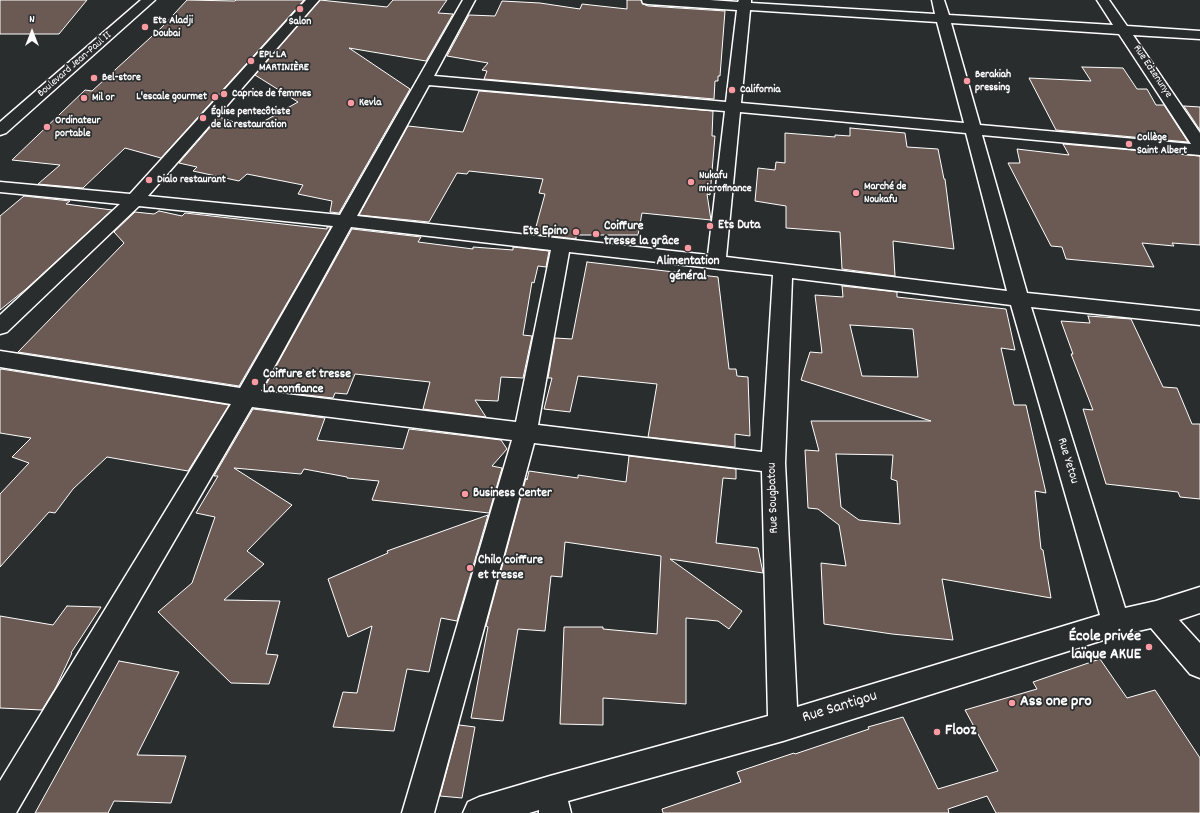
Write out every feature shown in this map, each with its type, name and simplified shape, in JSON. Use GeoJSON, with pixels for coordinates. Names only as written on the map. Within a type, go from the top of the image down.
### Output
{"type":"FeatureCollection","features":[{"type":"Feature","properties":{"kind":"street","name":"Boulevard Jean-Paul II"},"geometry":{"type":"LineString","coordinates":[[0,119],[140,0]]}},
{"type":"Feature","properties":{"kind":"street","name":"Boulevard Jean-Paul II"},"geometry":{"type":"LineString","coordinates":[[0,130],[149,0]]}},
{"type":"Feature","properties":{"kind":"street"},"geometry":{"type":"LineString","coordinates":[[0,327],[134,201],[314,0]]}},
{"type":"Feature","properties":{"kind":"street"},"geometry":{"type":"LineString","coordinates":[[0,810],[246,398],[470,0]]}},
{"type":"Feature","properties":{"kind":"street"},"geometry":{"type":"LineString","coordinates":[[655,0],[744,3],[943,19],[1200,35]]}},
{"type":"Feature","properties":{"kind":"street","name":"Rue Yetou"},"geometry":{"type":"LineString","coordinates":[[938,0],[1018,299],[1116,623]]}},
{"type":"Feature","properties":{"kind":"street","name":"Rue Edzenunye"},"geometry":{"type":"LineString","coordinates":[[1103,0],[1200,145]]}},
{"type":"Feature","properties":{"kind":"street"},"geometry":{"type":"LineString","coordinates":[[716,262],[744,3]]}},
{"type":"Feature","properties":{"kind":"street"},"geometry":{"type":"LineString","coordinates":[[425,80],[1200,150]]}},
{"type":"Feature","properties":{"kind":"street"},"geometry":{"type":"LineString","coordinates":[[0,187],[345,221],[716,262],[1018,299],[1200,318]]}},
{"type":"Feature","properties":{"kind":"street"},"geometry":{"type":"LineString","coordinates":[[418,813],[525,433],[561,245]]}},
{"type":"Feature","properties":{"kind":"street","name":"Rue Sougbatou"},"geometry":{"type":"LineString","coordinates":[[783,271],[773,463],[783,726]]}},
{"type":"Feature","properties":{"kind":"street"},"geometry":{"type":"LineString","coordinates":[[0,359],[246,398],[773,463]]}},
{"type":"Feature","properties":{"kind":"street","name":"Rue Santigou"},"geometry":{"type":"LineString","coordinates":[[479,813],[552,802],[783,726],[1116,623],[1156,614],[1200,600]]}},
{"type":"Feature","properties":{"kind":"street"},"geometry":{"type":"LineString","coordinates":[[1156,614],[1200,664]]}},
{"type":"Feature","properties":{"kind":"building"},"geometry":{"type":"Polygon","coordinates":[[[0,0],[87,0],[59,34],[0,34],[0,0]]]}},
{"type":"Feature","properties":{"kind":"building"},"geometry":{"type":"Polygon","coordinates":[[[187,0],[304,0],[161,158],[125,148],[83,188],[38,184],[60,165],[12,160],[85,90],[92,91],[162,27],[187,0]]]}},
{"type":"Feature","properties":{"kind":"building"},"geometry":{"type":"Polygon","coordinates":[[[320,0],[387,7],[393,0],[447,0],[438,13],[453,14],[426,61],[349,48],[410,89],[339,213],[330,212],[332,201],[298,194],[303,185],[247,174],[239,181],[193,171],[197,167],[179,163],[219,117],[252,128],[298,102],[255,75],[320,0]]]}},
{"type":"Feature","properties":{"kind":"building"},"geometry":{"type":"Polygon","coordinates":[[[627,0],[641,0],[643,4],[648,6],[725,11],[720,76],[718,76],[718,81],[715,81],[714,99],[484,79],[487,71],[482,70],[488,63],[447,56],[469,15],[495,16],[502,1],[540,3],[580,9],[582,4],[627,9],[627,0]]]}},
{"type":"Feature","properties":{"kind":"building"},"geometry":{"type":"Polygon","coordinates":[[[1082,67],[1123,68],[1137,89],[1147,89],[1156,105],[1164,105],[1188,142],[1056,130],[1029,78],[1091,81],[1082,67]]]}},
{"type":"Feature","properties":{"kind":"building"},"geometry":{"type":"Polygon","coordinates":[[[479,91],[713,111],[712,136],[715,136],[710,195],[707,194],[711,220],[642,213],[638,235],[576,235],[576,239],[534,234],[545,194],[539,193],[543,179],[469,171],[467,174],[457,173],[429,222],[359,215],[408,126],[463,132],[479,91]]]}},
{"type":"Feature","properties":{"kind":"building"},"geometry":{"type":"Polygon","coordinates":[[[1184,106],[1200,107],[1200,130],[1184,106]]]}},
{"type":"Feature","properties":{"kind":"building"},"geometry":{"type":"Polygon","coordinates":[[[850,128],[905,133],[907,147],[938,149],[945,179],[954,249],[893,241],[895,276],[842,269],[840,232],[786,228],[786,206],[755,201],[758,168],[775,170],[776,162],[785,163],[785,133],[835,137],[835,135],[850,136],[850,128]]]}},
{"type":"Feature","properties":{"kind":"building"},"geometry":{"type":"Polygon","coordinates":[[[1063,144],[1200,156],[1200,245],[1172,243],[1174,246],[1142,243],[1154,267],[1066,259],[1062,247],[1051,246],[1008,163],[1020,163],[1017,149],[1069,155],[1063,144]]]}},
{"type":"Feature","properties":{"kind":"building"},"geometry":{"type":"Polygon","coordinates":[[[24,196],[70,201],[66,204],[112,210],[26,289],[0,310],[0,216],[24,196]]]}},
{"type":"Feature","properties":{"kind":"building"},"geometry":{"type":"Polygon","coordinates":[[[159,211],[182,216],[185,213],[327,229],[327,227],[331,227],[239,386],[18,352],[124,243],[114,232],[135,212],[154,214],[159,211]]]}},
{"type":"Feature","properties":{"kind":"building"},"geometry":{"type":"Polygon","coordinates":[[[352,229],[421,237],[418,242],[473,249],[473,247],[513,250],[513,247],[549,251],[546,267],[538,266],[534,283],[532,282],[523,335],[532,336],[523,378],[501,377],[498,401],[475,400],[486,417],[423,409],[430,382],[355,374],[347,394],[335,393],[333,398],[263,390],[352,229]]]}},
{"type":"Feature","properties":{"kind":"building"},"geometry":{"type":"Polygon","coordinates":[[[587,262],[718,277],[729,369],[736,369],[737,376],[748,377],[750,436],[735,434],[735,447],[648,437],[657,384],[578,376],[570,412],[544,409],[552,378],[548,378],[555,338],[572,339],[587,262]]]}},
{"type":"Feature","properties":{"kind":"building"},"geometry":{"type":"Polygon","coordinates":[[[842,286],[897,292],[897,297],[1006,309],[1015,350],[1001,348],[1014,405],[1026,405],[1046,493],[1035,491],[1041,549],[1043,550],[1051,598],[942,579],[953,640],[892,634],[824,624],[821,563],[846,566],[839,525],[818,509],[808,508],[805,450],[819,451],[811,421],[931,421],[801,380],[810,352],[822,353],[815,295],[843,297],[842,286]],[[850,325],[862,376],[918,377],[913,329],[850,325]],[[836,454],[841,507],[859,520],[900,524],[897,481],[891,479],[893,455],[836,454]]]}},
{"type":"Feature","properties":{"kind":"building"},"geometry":{"type":"Polygon","coordinates":[[[1088,316],[1131,319],[1163,387],[1177,388],[1192,424],[1200,424],[1200,499],[1180,497],[1178,492],[1106,484],[1083,409],[1093,410],[1071,354],[1073,354],[1061,321],[1090,323],[1088,316]]]}},
{"type":"Feature","properties":{"kind":"building"},"geometry":{"type":"Polygon","coordinates":[[[1,369],[229,405],[188,471],[107,457],[73,489],[55,513],[49,512],[0,567],[0,494],[29,463],[12,457],[31,438],[0,433],[1,369]]]}},
{"type":"Feature","properties":{"kind":"building"},"geometry":{"type":"Polygon","coordinates":[[[253,409],[325,418],[317,440],[403,449],[409,429],[501,440],[507,449],[492,466],[502,468],[489,513],[372,500],[379,481],[347,478],[304,469],[301,474],[234,468],[292,505],[247,551],[264,564],[224,600],[280,601],[266,654],[278,655],[269,684],[231,683],[158,612],[192,583],[215,517],[196,513],[218,476],[214,476],[253,409]]]}},
{"type":"Feature","properties":{"kind":"building"},"geometry":{"type":"Polygon","coordinates":[[[629,456],[736,469],[736,479],[723,478],[716,543],[758,548],[763,573],[670,559],[742,611],[729,629],[718,621],[686,618],[686,704],[603,698],[603,725],[560,724],[564,627],[603,627],[603,629],[657,634],[661,556],[565,542],[562,577],[551,576],[545,631],[518,629],[503,721],[471,718],[488,627],[486,626],[529,471],[578,478],[578,475],[626,482],[629,456]]]}},
{"type":"Feature","properties":{"kind":"building"},"geometry":{"type":"Polygon","coordinates":[[[488,515],[457,621],[441,618],[429,672],[407,669],[394,731],[333,727],[343,692],[357,693],[372,626],[348,637],[328,579],[388,553],[387,551],[488,515]]]}},
{"type":"Feature","properties":{"kind":"building"},"geometry":{"type":"Polygon","coordinates":[[[67,606],[101,607],[71,653],[56,687],[42,710],[0,708],[0,616],[53,625],[67,606]]]}},
{"type":"Feature","properties":{"kind":"building"},"geometry":{"type":"Polygon","coordinates":[[[1100,659],[1127,698],[1155,690],[1200,758],[1200,813],[996,813],[987,796],[948,809],[949,813],[663,813],[662,809],[741,782],[737,772],[869,729],[868,727],[903,717],[938,789],[998,771],[965,710],[1037,689],[1033,682],[1100,659]]]}},
{"type":"Feature","properties":{"kind":"building"},"geometry":{"type":"Polygon","coordinates":[[[119,661],[179,672],[137,755],[186,756],[171,803],[114,801],[108,813],[35,813],[119,661]]]}},
{"type":"Feature","properties":{"kind":"building"},"geometry":{"type":"Polygon","coordinates":[[[459,725],[475,727],[462,798],[440,796],[459,725]]]}},
{"type":"Feature","properties":{"kind":"place","name":"Salon"},"geometry":{"type":"Point","coordinates":[300,9]}},
{"type":"Feature","properties":{"kind":"place","name":"Ets Aladji Doubai"},"geometry":{"type":"Point","coordinates":[145,27]}},
{"type":"Feature","properties":{"kind":"place","name":"EPL LA MARTINIÈRE"},"geometry":{"type":"Point","coordinates":[251,61]}},
{"type":"Feature","properties":{"kind":"place","name":"Bel-store"},"geometry":{"type":"Point","coordinates":[94,78]}},
{"type":"Feature","properties":{"kind":"place","name":"Berakiah pressing"},"geometry":{"type":"Point","coordinates":[967,81]}},
{"type":"Feature","properties":{"kind":"place","name":"California"},"geometry":{"type":"Point","coordinates":[732,90]}},
{"type":"Feature","properties":{"kind":"place","name":"Caprice de femmes"},"geometry":{"type":"Point","coordinates":[224,94]}},
{"type":"Feature","properties":{"kind":"place","name":"L'escale gourmet"},"geometry":{"type":"Point","coordinates":[215,97]}},
{"type":"Feature","properties":{"kind":"place","name":"Mil or"},"geometry":{"type":"Point","coordinates":[84,98]}},
{"type":"Feature","properties":{"kind":"place","name":"Kevla"},"geometry":{"type":"Point","coordinates":[351,103]}},
{"type":"Feature","properties":{"kind":"place","name":"Église pentecôtiste de la restauration"},"geometry":{"type":"Point","coordinates":[203,118]}},
{"type":"Feature","properties":{"kind":"place","name":"Ordinateur portable"},"geometry":{"type":"Point","coordinates":[47,127]}},
{"type":"Feature","properties":{"kind":"place","name":"Collège Saint Albert"},"geometry":{"type":"Point","coordinates":[1129,144]}},
{"type":"Feature","properties":{"kind":"place","name":"Dialo restaurant"},"geometry":{"type":"Point","coordinates":[149,180]}},
{"type":"Feature","properties":{"kind":"place","name":"Nukafu microfinance"},"geometry":{"type":"Point","coordinates":[691,182]}},
{"type":"Feature","properties":{"kind":"place","name":"Marché de Noukafu"},"geometry":{"type":"Point","coordinates":[856,193]}},
{"type":"Feature","properties":{"kind":"place","name":"Ets Duta"},"geometry":{"type":"Point","coordinates":[710,226]}},
{"type":"Feature","properties":{"kind":"place","name":"Ets Epino"},"geometry":{"type":"Point","coordinates":[576,232]}},
{"type":"Feature","properties":{"kind":"place","name":"Coiffure tresse la grâce"},"geometry":{"type":"Point","coordinates":[596,234]}},
{"type":"Feature","properties":{"kind":"place","name":"Alimentation général"},"geometry":{"type":"Point","coordinates":[688,248]}},
{"type":"Feature","properties":{"kind":"place","name":"Coiffure et tresse La confiance"},"geometry":{"type":"Point","coordinates":[255,382]}},
{"type":"Feature","properties":{"kind":"place","name":"Business Center"},"geometry":{"type":"Point","coordinates":[465,494]}},
{"type":"Feature","properties":{"kind":"place","name":"Chilo coiffure et tresse"},"geometry":{"type":"Point","coordinates":[470,568]}},
{"type":"Feature","properties":{"kind":"place","name":"École privée laïque AKUE"},"geometry":{"type":"Point","coordinates":[1149,647]}},
{"type":"Feature","properties":{"kind":"place","name":"Ass one pro"},"geometry":{"type":"Point","coordinates":[1012,703]}},
{"type":"Feature","properties":{"kind":"place","name":"Flooz"},"geometry":{"type":"Point","coordinates":[937,732]}}]}
